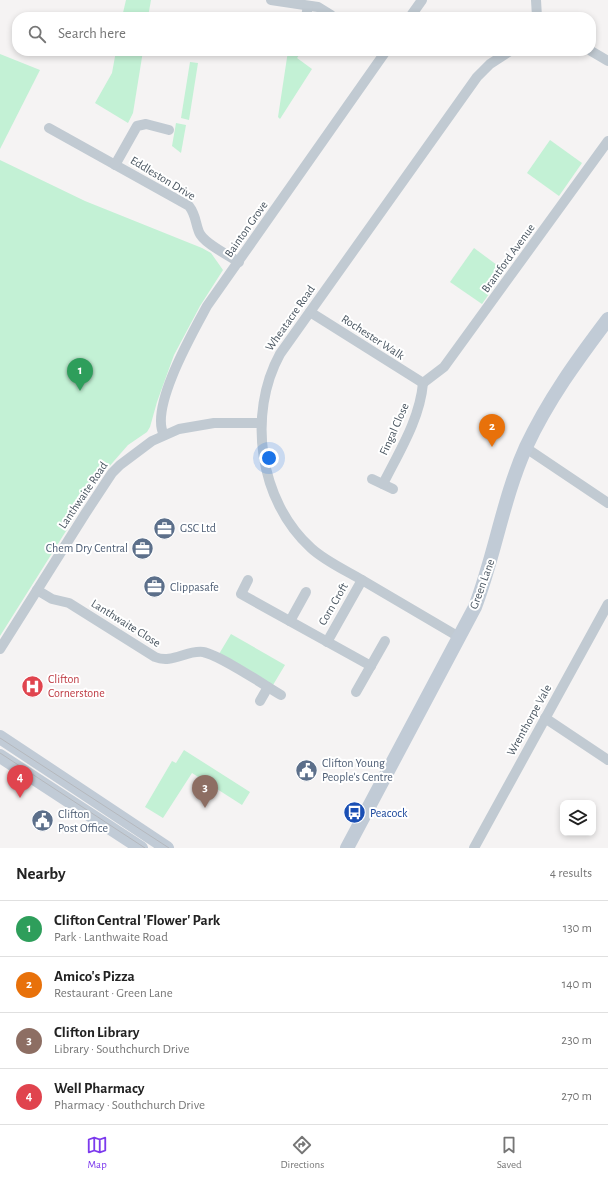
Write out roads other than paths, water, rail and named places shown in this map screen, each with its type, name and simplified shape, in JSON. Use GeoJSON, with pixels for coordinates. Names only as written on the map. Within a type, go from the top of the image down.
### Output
{"type":"FeatureCollection","features":[{"type":"Feature","properties":{"kind":"street"},"geometry":{"type":"LineString","coordinates":[[271,0],[318,7],[326,12]]}},
{"type":"Feature","properties":{"kind":"street"},"geometry":{"type":"LineString","coordinates":[[414,12],[422,0]]}},
{"type":"Feature","properties":{"kind":"street"},"geometry":{"type":"LineString","coordinates":[[536,0],[536,12]]}},
{"type":"Feature","properties":{"kind":"street"},"geometry":{"type":"LineString","coordinates":[[307,12],[308,6]]}},
{"type":"Feature","properties":{"kind":"street"},"geometry":{"type":"LineString","coordinates":[[596,54],[608,61]]}},
{"type":"Feature","properties":{"kind":"street","name":"Bainton Grove"},"geometry":{"type":"LineString","coordinates":[[164,435],[160,425],[161,412],[182,354],[208,306],[383,56]]}},
{"type":"Feature","properties":{"kind":"street","name":"Wheatacre Road"},"geometry":{"type":"LineString","coordinates":[[459,637],[362,580],[311,548],[302,539],[286,517],[274,492],[266,466],[261,423],[264,401],[274,366],[280,354],[477,77],[490,64],[502,56]]}},
{"type":"Feature","properties":{"kind":"street"},"geometry":{"type":"LineString","coordinates":[[115,165],[137,126],[146,124],[169,130]]}},
{"type":"Feature","properties":{"kind":"street","name":"Eddleston Drive"},"geometry":{"type":"LineString","coordinates":[[52,133],[115,165],[189,206],[195,213],[198,232],[203,239],[239,262]]}},
{"type":"Feature","properties":{"kind":"street","name":"Brantford Avenue"},"geometry":{"type":"LineString","coordinates":[[423,383],[444,368],[608,142]]}},
{"type":"Feature","properties":{"kind":"street","name":"Rochester Walk"},"geometry":{"type":"LineString","coordinates":[[310,312],[423,383]]}},
{"type":"Feature","properties":{"kind":"street","name":"Green Lane"},"geometry":{"type":"LineString","coordinates":[[347,848],[475,607],[486,578],[506,502],[526,448],[560,383],[608,319]]}},
{"type":"Feature","properties":{"kind":"street","name":"Fingal Close"},"geometry":{"type":"LineString","coordinates":[[383,484],[416,416],[422,396],[423,383]]}},
{"type":"Feature","properties":{"kind":"street","name":"Lanthwaite Road"},"geometry":{"type":"LineString","coordinates":[[0,649],[112,473],[129,457],[164,435],[179,429],[214,422],[261,423]]}},
{"type":"Feature","properties":{"kind":"street"},"geometry":{"type":"LineString","coordinates":[[526,448],[608,503]]}},
{"type":"Feature","properties":{"kind":"street"},"geometry":{"type":"LineString","coordinates":[[372,479],[393,488]]}},
{"type":"Feature","properties":{"kind":"street","name":"Corn Croft"},"geometry":{"type":"LineString","coordinates":[[248,580],[241,594],[371,666]]}},
{"type":"Feature","properties":{"kind":"street","name":"Corn Croft"},"geometry":{"type":"LineString","coordinates":[[327,642],[362,580]]}},
{"type":"Feature","properties":{"kind":"street","name":"Lanthwaite Close"},"geometry":{"type":"LineString","coordinates":[[37,590],[52,599],[69,603],[155,657],[167,660],[190,652],[209,653],[281,695]]}},
{"type":"Feature","properties":{"kind":"street"},"geometry":{"type":"LineString","coordinates":[[290,621],[306,592]]}},
{"type":"Feature","properties":{"kind":"street","name":"Wrenthorpe Vale"},"geometry":{"type":"LineString","coordinates":[[474,848],[608,604]]}},
{"type":"Feature","properties":{"kind":"street"},"geometry":{"type":"LineString","coordinates":[[356,692],[385,641]]}},
{"type":"Feature","properties":{"kind":"street"},"geometry":{"type":"LineString","coordinates":[[260,701],[268,687]]}},
{"type":"Feature","properties":{"kind":"street"},"geometry":{"type":"LineString","coordinates":[[545,718],[608,760]]}},
{"type":"Feature","properties":{"kind":"street"},"geometry":{"type":"LineString","coordinates":[[0,737],[167,848]]}},
{"type":"Feature","properties":{"kind":"street"},"geometry":{"type":"LineString","coordinates":[[0,756],[141,848]]}},
{"type":"Feature","properties":{"kind":"tram line"},"geometry":{"type":"LineString","coordinates":[[0,738],[169,848]]}},
{"type":"Feature","properties":{"kind":"tram line"},"geometry":{"type":"LineString","coordinates":[[0,753],[145,848]]}},
{"type":"Feature","properties":{"kind":"place","name":"Clifton Central 'Flower' Park"},"geometry":{"type":"Point","coordinates":[80,391]}},
{"type":"Feature","properties":{"kind":"place","name":"Amico's Pizza"},"geometry":{"type":"Point","coordinates":[492,447]}},
{"type":"Feature","properties":{"kind":"place","name":"GSC Ltd"},"geometry":{"type":"Point","coordinates":[164,528]}},
{"type":"Feature","properties":{"kind":"place","name":"Chem Dry Central"},"geometry":{"type":"Point","coordinates":[143,548]}},
{"type":"Feature","properties":{"kind":"place","name":"Clippasafe"},"geometry":{"type":"Point","coordinates":[155,587]}},
{"type":"Feature","properties":{"kind":"place","name":"Clifton Cornerstone"},"geometry":{"type":"Point","coordinates":[33,686]}},
{"type":"Feature","properties":{"kind":"place","name":"Clifton Young People's Centre"},"geometry":{"type":"Point","coordinates":[307,770]}},
{"type":"Feature","properties":{"kind":"place","name":"Well Pharmacy"},"geometry":{"type":"Point","coordinates":[20,798]}},
{"type":"Feature","properties":{"kind":"place","name":"Clifton Library"},"geometry":{"type":"Point","coordinates":[205,808]}},
{"type":"Feature","properties":{"kind":"place","name":"Peacock"},"geometry":{"type":"Point","coordinates":[355,813]}},
{"type":"Feature","properties":{"kind":"place","name":"Clifton Post Office"},"geometry":{"type":"Point","coordinates":[42,821]}}]}
